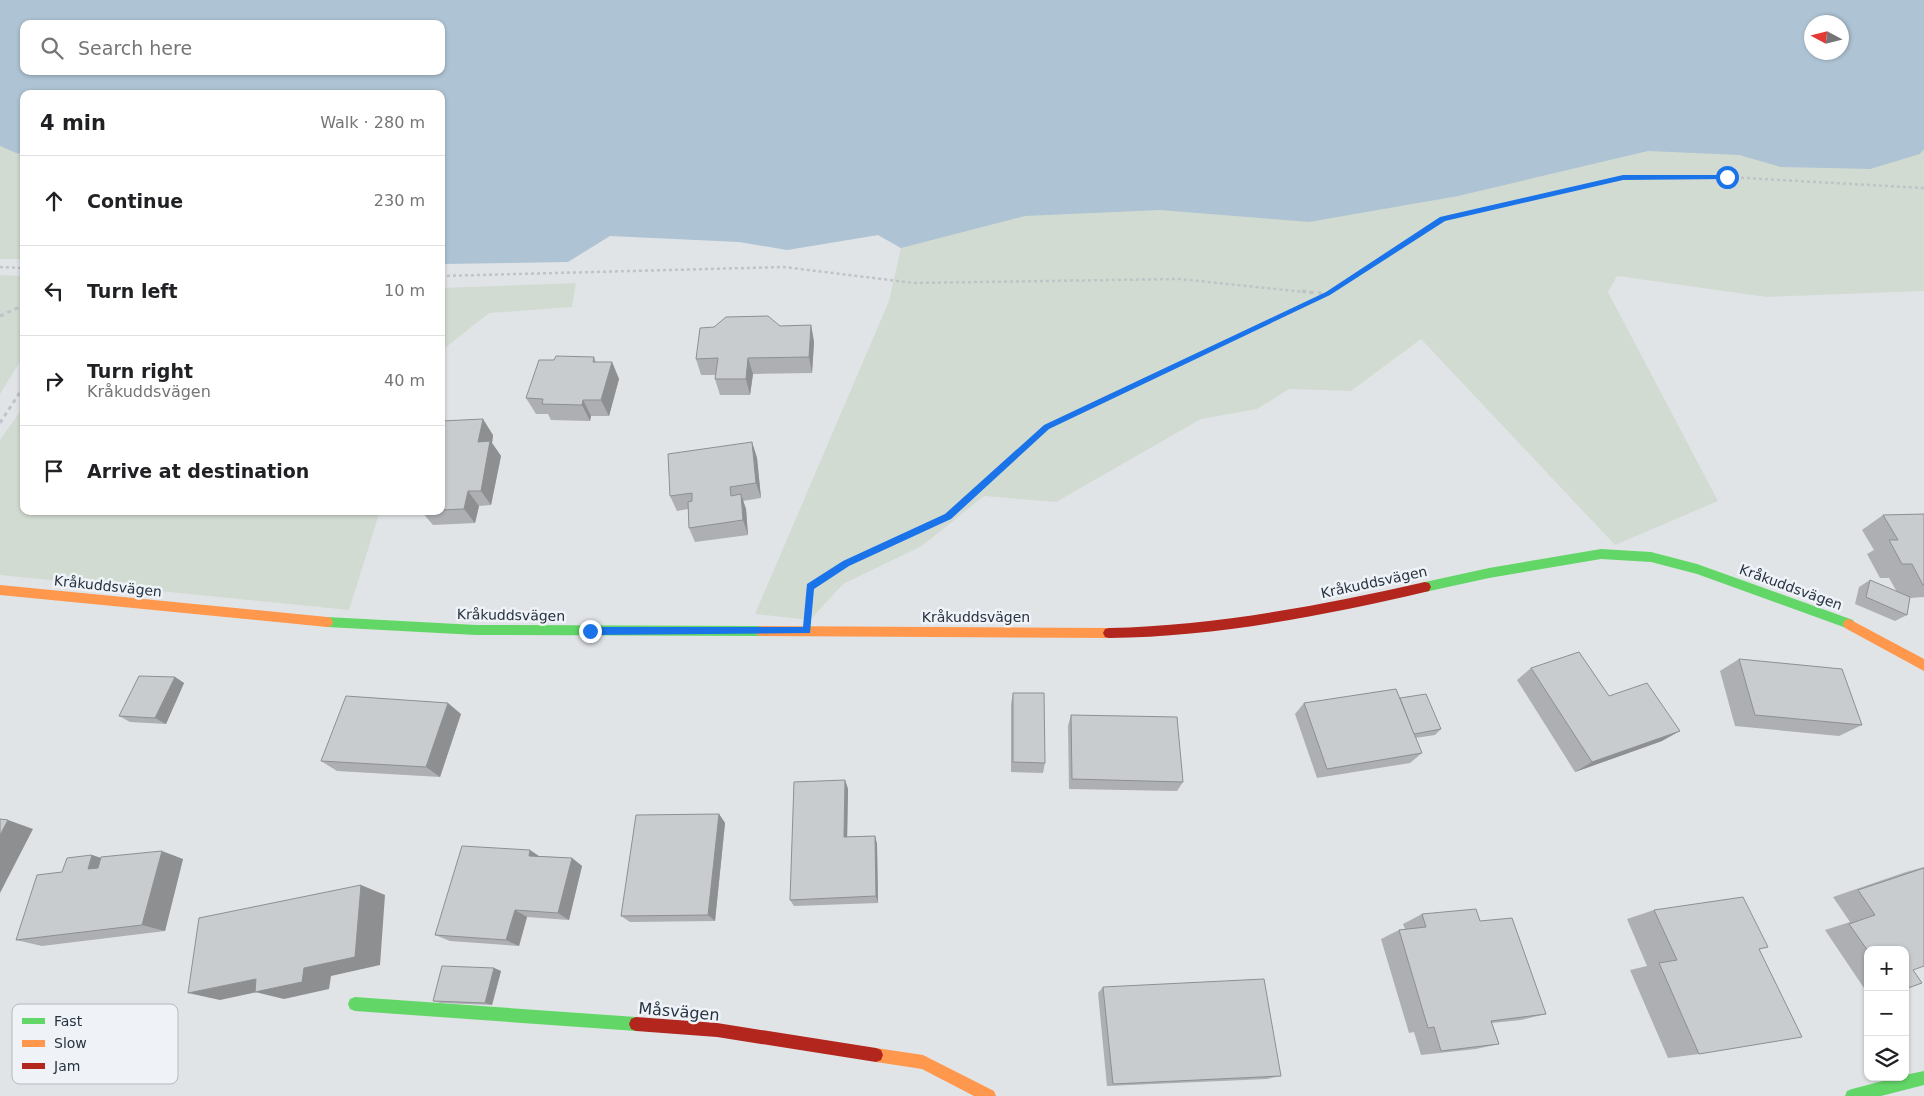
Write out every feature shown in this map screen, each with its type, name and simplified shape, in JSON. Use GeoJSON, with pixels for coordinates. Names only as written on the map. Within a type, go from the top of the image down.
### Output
{"type":"FeatureCollection","features":[{"type":"Feature","properties":{"kind":"street","name":"Kråkuddsvägen"},"geometry":{"type":"LineString","coordinates":[[0,590],[356,625],[486,630],[1134,633],[1248,622],[1338,607],[1489,573],[1601,554],[1651,557],[1697,568],[1851,625],[1924,664]]}},
{"type":"Feature","properties":{"kind":"street","name":"Måsvägen"},"geometry":{"type":"LineString","coordinates":[[355,1004],[717,1030],[923,1062],[989,1096]]}},
{"type":"Feature","properties":{"kind":"street"},"geometry":{"type":"LineString","coordinates":[[1852,1096],[1924,1078]]}},
{"type":"Feature","properties":{"kind":"path"},"geometry":{"type":"LineString","coordinates":[[807,631],[810,587],[846,563],[948,517],[1047,427],[1328,294],[1442,219],[1623,177],[1727,177],[1924,188]]}},
{"type":"Feature","properties":{"kind":"path"},"geometry":{"type":"LineString","coordinates":[[0,267],[20,268]]}},
{"type":"Feature","properties":{"kind":"path"},"geometry":{"type":"LineString","coordinates":[[445,276],[784,267],[914,282],[1180,279],[1328,294]]}},
{"type":"Feature","properties":{"kind":"path"},"geometry":{"type":"LineString","coordinates":[[0,316],[20,307]]}},
{"type":"Feature","properties":{"kind":"path"},"geometry":{"type":"LineString","coordinates":[[0,423],[20,392]]}},
{"type":"Feature","properties":{"kind":"shaded area"},"geometry":{"type":"Polygon","coordinates":[[[1924,26],[1924,291],[1767,297],[1617,276],[1608,292],[1718,501],[1615,545],[1421,339],[1351,391],[1289,389],[1257,409],[1201,419],[1056,502],[984,496],[922,546],[843,584],[810,620],[755,614],[889,301],[901,248],[878,235],[787,250],[814,180],[1644,115],[1817,60],[1849,60],[1849,50],[1924,26]]]}},
{"type":"Feature","properties":{"kind":"shaded area"},"geometry":{"type":"Polygon","coordinates":[[[0,89],[20,93],[20,259],[0,259],[0,89]]]}},
{"type":"Feature","properties":{"kind":"shaded area"},"geometry":{"type":"Polygon","coordinates":[[[0,275],[20,276],[20,362],[0,394],[0,275]]]}},
{"type":"Feature","properties":{"kind":"shaded area"},"geometry":{"type":"Polygon","coordinates":[[[576,283],[572,307],[489,313],[445,348],[445,288],[576,283]]]}},
{"type":"Feature","properties":{"kind":"shaded area"},"geometry":{"type":"Polygon","coordinates":[[[20,412],[20,515],[379,515],[349,610],[0,575],[0,440],[20,412]]]}},
{"type":"Feature","properties":{"kind":"water"},"geometry":{"type":"Polygon","coordinates":[[[0,0],[1924,0],[1924,149],[1920,154],[1870,169],[1781,167],[1739,155],[1648,151],[1458,196],[1309,222],[1160,210],[1025,216],[901,248],[878,235],[787,250],[739,242],[610,236],[568,262],[445,264],[445,90],[20,90],[20,154],[0,146],[0,0]]]}},
{"type":"Feature","properties":{"kind":"building"},"geometry":{"type":"Polygon","coordinates":[[[768,316],[780,326],[811,325],[809,357],[748,358],[746,379],[715,379],[718,358],[696,359],[700,328],[714,327],[726,317],[768,316]]]}},
{"type":"Feature","properties":{"kind":"building"},"geometry":{"type":"Polygon","coordinates":[[[556,356],[594,357],[593,362],[612,362],[601,400],[583,400],[582,405],[542,404],[543,399],[526,398],[539,360],[554,360],[556,356]]]}},
{"type":"Feature","properties":{"kind":"building"},"geometry":{"type":"Polygon","coordinates":[[[483,419],[478,442],[490,441],[481,491],[468,491],[464,509],[445,510],[445,421],[483,419]]]}},
{"type":"Feature","properties":{"kind":"building"},"geometry":{"type":"Polygon","coordinates":[[[752,442],[756,483],[730,487],[731,496],[741,494],[743,520],[689,528],[688,502],[692,501],[692,493],[670,496],[668,454],[752,442]]]}},
{"type":"Feature","properties":{"kind":"building"},"geometry":{"type":"Polygon","coordinates":[[[1924,514],[1923,585],[1912,564],[1902,564],[1889,540],[1898,540],[1883,515],[1924,514]]]}},
{"type":"Feature","properties":{"kind":"building"},"geometry":{"type":"Polygon","coordinates":[[[1870,580],[1910,597],[1907,615],[1866,597],[1870,580]]]}},
{"type":"Feature","properties":{"kind":"building"},"geometry":{"type":"Polygon","coordinates":[[[1579,652],[1609,696],[1647,683],[1680,731],[1592,762],[1531,668],[1579,652]]]}},
{"type":"Feature","properties":{"kind":"building"},"geometry":{"type":"Polygon","coordinates":[[[1739,659],[1842,669],[1862,725],[1755,715],[1739,659]]]}},
{"type":"Feature","properties":{"kind":"building"},"geometry":{"type":"Polygon","coordinates":[[[139,676],[175,677],[155,718],[119,716],[139,676]]]}},
{"type":"Feature","properties":{"kind":"building"},"geometry":{"type":"Polygon","coordinates":[[[1396,689],[1422,753],[1327,769],[1304,703],[1396,689]]]}},
{"type":"Feature","properties":{"kind":"building"},"geometry":{"type":"Polygon","coordinates":[[[1013,693],[1044,693],[1045,763],[1013,762],[1013,693]]]}},
{"type":"Feature","properties":{"kind":"building"},"geometry":{"type":"Polygon","coordinates":[[[1426,694],[1441,729],[1414,734],[1400,698],[1426,694]]]}},
{"type":"Feature","properties":{"kind":"building"},"geometry":{"type":"Polygon","coordinates":[[[346,696],[448,703],[426,767],[321,761],[346,696]]]}},
{"type":"Feature","properties":{"kind":"building"},"geometry":{"type":"Polygon","coordinates":[[[1071,715],[1177,717],[1183,782],[1072,779],[1071,715]]]}},
{"type":"Feature","properties":{"kind":"building"},"geometry":{"type":"Polygon","coordinates":[[[845,780],[844,837],[875,836],[876,896],[790,900],[794,782],[845,780]]]}},
{"type":"Feature","properties":{"kind":"building"},"geometry":{"type":"Polygon","coordinates":[[[719,814],[708,915],[621,916],[636,815],[719,814]]]}},
{"type":"Feature","properties":{"kind":"building"},"geometry":{"type":"Polygon","coordinates":[[[0,819],[8,820],[0,835],[0,819]]]}},
{"type":"Feature","properties":{"kind":"building"},"geometry":{"type":"Polygon","coordinates":[[[462,846],[530,850],[529,856],[572,858],[558,913],[515,910],[506,940],[435,935],[462,846]]]}},
{"type":"Feature","properties":{"kind":"building"},"geometry":{"type":"Polygon","coordinates":[[[162,851],[142,925],[16,940],[37,875],[62,872],[67,858],[92,855],[88,869],[98,868],[101,857],[162,851]]]}},
{"type":"Feature","properties":{"kind":"building"},"geometry":{"type":"Polygon","coordinates":[[[1924,868],[1924,966],[1913,970],[1922,983],[1909,988],[1909,946],[1864,946],[1849,924],[1875,915],[1858,890],[1924,868]]]}},
{"type":"Feature","properties":{"kind":"building"},"geometry":{"type":"Polygon","coordinates":[[[361,885],[355,957],[304,968],[302,982],[255,992],[256,979],[188,993],[199,918],[361,885]]]}},
{"type":"Feature","properties":{"kind":"building"},"geometry":{"type":"Polygon","coordinates":[[[1743,897],[1768,947],[1759,949],[1802,1037],[1699,1054],[1659,963],[1677,960],[1654,910],[1743,897]]]}},
{"type":"Feature","properties":{"kind":"building"},"geometry":{"type":"Polygon","coordinates":[[[1476,909],[1480,921],[1512,918],[1546,1014],[1491,1021],[1499,1044],[1441,1051],[1434,1027],[1428,1028],[1399,930],[1426,927],[1422,914],[1476,909]]]}},
{"type":"Feature","properties":{"kind":"building"},"geometry":{"type":"Polygon","coordinates":[[[442,966],[494,968],[485,1003],[433,1001],[442,966]]]}},
{"type":"Feature","properties":{"kind":"building"},"geometry":{"type":"Polygon","coordinates":[[[1264,979],[1281,1076],[1113,1084],[1103,987],[1264,979]]]}},
{"type":"Feature","properties":{"kind":"traffic: fast"},"geometry":{"type":"LineString","coordinates":[[1425,587],[1489,573],[1601,554],[1651,557],[1697,569],[1849,624]]}},
{"type":"Feature","properties":{"kind":"traffic: fast"},"geometry":{"type":"LineString","coordinates":[[327,622],[476,630],[761,631]]}},
{"type":"Feature","properties":{"kind":"traffic: fast"},"geometry":{"type":"LineString","coordinates":[[355,1004],[636,1024]]}},
{"type":"Feature","properties":{"kind":"traffic: fast"},"geometry":{"type":"LineString","coordinates":[[1852,1096],[1924,1078]]}},
{"type":"Feature","properties":{"kind":"traffic: slow"},"geometry":{"type":"LineString","coordinates":[[0,590],[327,622]]}},
{"type":"Feature","properties":{"kind":"traffic: slow"},"geometry":{"type":"LineString","coordinates":[[1849,624],[1924,665]]}},
{"type":"Feature","properties":{"kind":"traffic: slow"},"geometry":{"type":"LineString","coordinates":[[761,631],[1109,633]]}},
{"type":"Feature","properties":{"kind":"traffic: slow"},"geometry":{"type":"LineString","coordinates":[[876,1055],[923,1062],[989,1096]]}},
{"type":"Feature","properties":{"kind":"traffic: jam"},"geometry":{"type":"LineString","coordinates":[[1109,633],[1162,630],[1281,616],[1339,606],[1425,587]]}},
{"type":"Feature","properties":{"kind":"traffic: jam"},"geometry":{"type":"LineString","coordinates":[[636,1024],[717,1030],[876,1055]]}},
{"type":"Feature","properties":{"kind":"route"},"geometry":{"type":"LineString","coordinates":[[590,631],[807,631],[810,587],[846,563],[948,517],[1047,427],[1328,294],[1442,219],[1623,177],[1727,177]]}}]}
